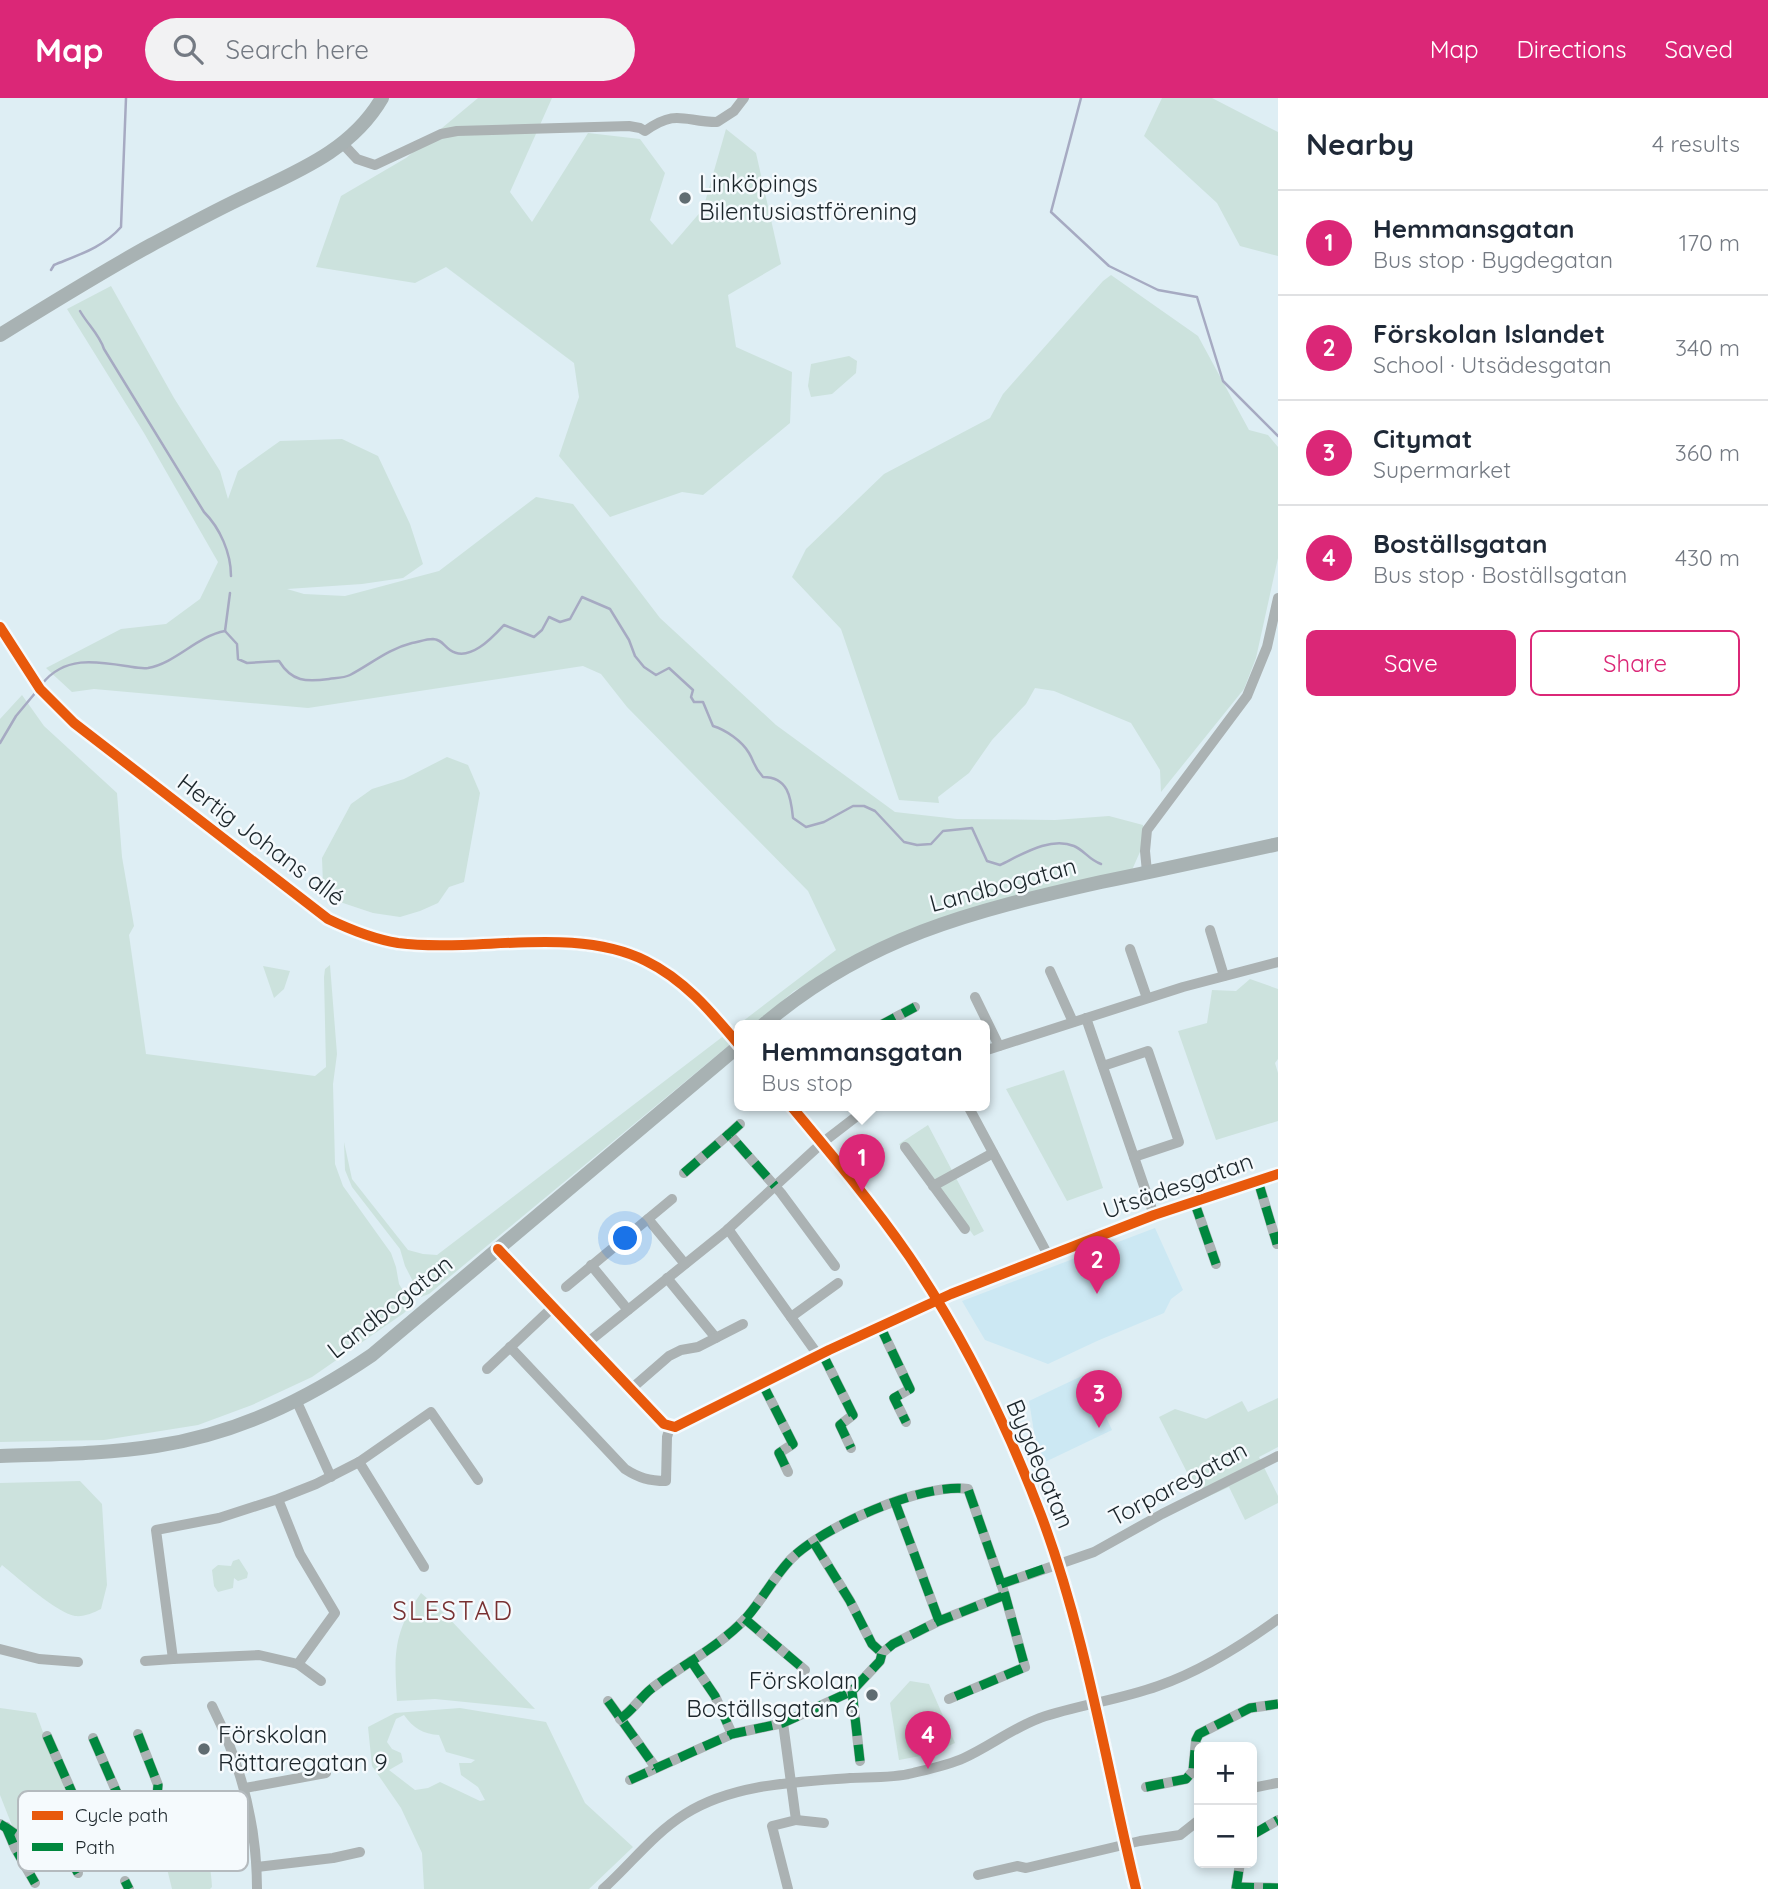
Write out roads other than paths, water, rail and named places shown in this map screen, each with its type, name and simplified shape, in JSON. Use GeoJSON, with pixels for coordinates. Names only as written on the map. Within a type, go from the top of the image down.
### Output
{"type":"FeatureCollection","features":[{"type":"Feature","properties":{"kind":"street"},"geometry":{"type":"LineString","coordinates":[[0,335],[153,244],[317,162],[343,144],[371,117],[382,98]]}},
{"type":"Feature","properties":{"kind":"street"},"geometry":{"type":"LineString","coordinates":[[343,144],[357,159],[375,165],[441,134],[457,131],[629,126],[645,131],[657,121],[673,118],[717,122],[734,111],[744,98]]}},
{"type":"Feature","properties":{"kind":"street"},"geometry":{"type":"LineString","coordinates":[[1147,873],[1147,830],[1247,696],[1267,647],[1278,598]]}},
{"type":"Feature","properties":{"kind":"street","name":"Hertig Johans allé"},"geometry":{"type":"LineString","coordinates":[[0,627],[31,676],[49,699],[74,723],[328,919],[353,931],[400,943],[574,944],[621,951],[667,973],[688,990],[734,1040]]}},
{"type":"Feature","properties":{"kind":"street","name":"Landbogatan"},"geometry":{"type":"LineString","coordinates":[[769,1020],[849,965],[884,946],[925,929],[1006,903],[1278,844]]}},
{"type":"Feature","properties":{"kind":"street"},"geometry":{"type":"LineString","coordinates":[[1210,930],[1224,976]]}},
{"type":"Feature","properties":{"kind":"street"},"geometry":{"type":"LineString","coordinates":[[1130,949],[1147,998]]}},
{"type":"Feature","properties":{"kind":"street"},"geometry":{"type":"LineString","coordinates":[[990,1049],[1147,998],[1278,962]]}},
{"type":"Feature","properties":{"kind":"street"},"geometry":{"type":"LineString","coordinates":[[1050,971],[1073,1022]]}},
{"type":"Feature","properties":{"kind":"street"},"geometry":{"type":"LineString","coordinates":[[975,998],[986,1020]]}},
{"type":"Feature","properties":{"kind":"street"},"geometry":{"type":"LineString","coordinates":[[890,1020],[915,1007]]}},
{"type":"Feature","properties":{"kind":"street"},"geometry":{"type":"LineString","coordinates":[[1086,1018],[1154,1215]]}},
{"type":"Feature","properties":{"kind":"street"},"geometry":{"type":"LineString","coordinates":[[990,1028],[999,1046]]}},
{"type":"Feature","properties":{"kind":"street","name":"Landbogatan"},"geometry":{"type":"LineString","coordinates":[[0,1456],[154,1447],[226,1430],[297,1402],[372,1355],[734,1049]]}},
{"type":"Feature","properties":{"kind":"street"},"geometry":{"type":"LineString","coordinates":[[1103,1066],[1148,1051],[1179,1142],[1134,1157]]}},
{"type":"Feature","properties":{"kind":"street","name":"Bygdegatan"},"geometry":{"type":"LineString","coordinates":[[795,1111],[887,1225],[937,1300],[1002,1423],[1058,1564],[1094,1703],[1136,1889]]}},
{"type":"Feature","properties":{"kind":"street"},"geometry":{"type":"LineString","coordinates":[[587,1343],[728,1229],[822,1143],[864,1111]]}},
{"type":"Feature","properties":{"kind":"street"},"geometry":{"type":"LineString","coordinates":[[971,1111],[1048,1255]]}},
{"type":"Feature","properties":{"kind":"street"},"geometry":{"type":"LineString","coordinates":[[684,1173],[740,1124]]}},
{"type":"Feature","properties":{"kind":"street"},"geometry":{"type":"LineString","coordinates":[[729,1134],[775,1186],[835,1266]]}},
{"type":"Feature","properties":{"kind":"street"},"geometry":{"type":"LineString","coordinates":[[905,1147],[965,1228]]}},
{"type":"Feature","properties":{"kind":"street"},"geometry":{"type":"LineString","coordinates":[[933,1186],[993,1153]]}},
{"type":"Feature","properties":{"kind":"street","name":"Utsädesgatan"},"geometry":{"type":"LineString","coordinates":[[670,1427],[680,1425],[820,1354],[937,1300],[1154,1215],[1278,1174]]}},
{"type":"Feature","properties":{"kind":"street","name":"Utsädesgatan"},"geometry":{"type":"LineString","coordinates":[[1258,1181],[1276,1244]]}},
{"type":"Feature","properties":{"kind":"street"},"geometry":{"type":"LineString","coordinates":[[566,1287],[672,1199]]}},
{"type":"Feature","properties":{"kind":"street","name":"Utsädesgatan"},"geometry":{"type":"LineString","coordinates":[[1194,1201],[1216,1264]]}},
{"type":"Feature","properties":{"kind":"street"},"geometry":{"type":"LineString","coordinates":[[648,1219],[685,1264]]}},
{"type":"Feature","properties":{"kind":"street"},"geometry":{"type":"LineString","coordinates":[[728,1229],[820,1354],[853,1415],[840,1425],[851,1448]]}},
{"type":"Feature","properties":{"kind":"street"},"geometry":{"type":"LineString","coordinates":[[498,1249],[670,1427],[667,1437],[670,1482],[639,1478],[625,1469],[510,1347]]}},
{"type":"Feature","properties":{"kind":"street"},"geometry":{"type":"LineString","coordinates":[[592,1265],[628,1310]]}},
{"type":"Feature","properties":{"kind":"street"},"geometry":{"type":"LineString","coordinates":[[667,1278],[716,1338]]}},
{"type":"Feature","properties":{"kind":"street"},"geometry":{"type":"LineString","coordinates":[[791,1317],[838,1283]]}},
{"type":"Feature","properties":{"kind":"street"},"geometry":{"type":"LineString","coordinates":[[487,1369],[553,1307]]}},
{"type":"Feature","properties":{"kind":"street"},"geometry":{"type":"LineString","coordinates":[[631,1389],[669,1356],[716,1338],[743,1324]]}},
{"type":"Feature","properties":{"kind":"street"},"geometry":{"type":"LineString","coordinates":[[880,1326],[910,1389],[894,1398],[906,1422]]}},
{"type":"Feature","properties":{"kind":"street"},"geometry":{"type":"LineString","coordinates":[[762,1383],[793,1444],[779,1453],[788,1472]]}},
{"type":"Feature","properties":{"kind":"street"},"geometry":{"type":"LineString","coordinates":[[297,1402],[331,1477]]}},
{"type":"Feature","properties":{"kind":"street"},"geometry":{"type":"LineString","coordinates":[[173,1659],[156,1530],[219,1518],[278,1499],[331,1477],[359,1462],[435,1409],[478,1480]]}},
{"type":"Feature","properties":{"kind":"street","name":"Torparegatan"},"geometry":{"type":"LineString","coordinates":[[1058,1564],[1094,1552],[1278,1455]]}},
{"type":"Feature","properties":{"kind":"street"},"geometry":{"type":"LineString","coordinates":[[359,1462],[424,1567]]}},
{"type":"Feature","properties":{"kind":"street"},"geometry":{"type":"LineString","coordinates":[[620,1719],[648,1692],[722,1640],[745,1619],[793,1557],[847,1522],[921,1493],[958,1488],[968,1489],[1005,1595],[1025,1667],[949,1699]]}},
{"type":"Feature","properties":{"kind":"street"},"geometry":{"type":"LineString","coordinates":[[278,1499],[300,1554],[335,1613],[298,1664]]}},
{"type":"Feature","properties":{"kind":"street"},"geometry":{"type":"LineString","coordinates":[[895,1502],[939,1621]]}},
{"type":"Feature","properties":{"kind":"street"},"geometry":{"type":"LineString","coordinates":[[814,1543],[850,1601],[872,1644],[882,1653]]}},
{"type":"Feature","properties":{"kind":"street","name":"Bygdegatan"},"geometry":{"type":"LineString","coordinates":[[1001,1584],[1058,1564]]}},
{"type":"Feature","properties":{"kind":"street"},"geometry":{"type":"LineString","coordinates":[[630,1780],[733,1734],[783,1723],[852,1691],[880,1661],[882,1653],[893,1644],[939,1621],[1005,1595]]}},
{"type":"Feature","properties":{"kind":"street"},"geometry":{"type":"LineString","coordinates":[[745,1619],[805,1670]]}},
{"type":"Feature","properties":{"kind":"street"},"geometry":{"type":"LineString","coordinates":[[603,1889],[671,1823],[702,1804],[735,1792],[790,1784],[892,1776],[962,1759],[1037,1719],[1146,1690],[1186,1674],[1226,1653],[1278,1619]]}},
{"type":"Feature","properties":{"kind":"street"},"geometry":{"type":"LineString","coordinates":[[0,1649],[39,1659],[78,1662]]}},
{"type":"Feature","properties":{"kind":"street"},"geometry":{"type":"LineString","coordinates":[[145,1661],[259,1655],[298,1664],[321,1681]]}},
{"type":"Feature","properties":{"kind":"street"},"geometry":{"type":"LineString","coordinates":[[691,1661],[715,1696],[733,1734]]}},
{"type":"Feature","properties":{"kind":"street"},"geometry":{"type":"LineString","coordinates":[[852,1691],[860,1760]]}},
{"type":"Feature","properties":{"kind":"street"},"geometry":{"type":"LineString","coordinates":[[608,1701],[656,1768]]}},
{"type":"Feature","properties":{"kind":"street"},"geometry":{"type":"LineString","coordinates":[[1146,1787],[1190,1776],[1199,1734],[1250,1708],[1278,1704]]}},
{"type":"Feature","properties":{"kind":"street"},"geometry":{"type":"LineString","coordinates":[[212,1706],[229,1740],[245,1791]]}},
{"type":"Feature","properties":{"kind":"street"},"geometry":{"type":"LineString","coordinates":[[783,1723],[796,1820]]}},
{"type":"Feature","properties":{"kind":"street"},"geometry":{"type":"LineString","coordinates":[[138,1734],[158,1785],[158,1791]]}},
{"type":"Feature","properties":{"kind":"street"},"geometry":{"type":"LineString","coordinates":[[47,1736],[71,1791]]}},
{"type":"Feature","properties":{"kind":"street"},"geometry":{"type":"LineString","coordinates":[[93,1738],[116,1791]]}},
{"type":"Feature","properties":{"kind":"street"},"geometry":{"type":"LineString","coordinates":[[245,1788],[326,1773]]}},
{"type":"Feature","properties":{"kind":"street"},"geometry":{"type":"LineString","coordinates":[[1257,1787],[1277,1783]]}},
{"type":"Feature","properties":{"kind":"street"},"geometry":{"type":"LineString","coordinates":[[248,1808],[257,1867],[257,1889]]}},
{"type":"Feature","properties":{"kind":"street"},"geometry":{"type":"LineString","coordinates":[[788,1889],[772,1826],[796,1820],[824,1823]]}},
{"type":"Feature","properties":{"kind":"street"},"geometry":{"type":"LineString","coordinates":[[1257,1832],[1278,1820]]}},
{"type":"Feature","properties":{"kind":"street"},"geometry":{"type":"LineString","coordinates":[[978,1875],[1017,1866],[1026,1868],[1180,1835],[1194,1824]]}},
{"type":"Feature","properties":{"kind":"street"},"geometry":{"type":"LineString","coordinates":[[3,1825],[18,1835]]}},
{"type":"Feature","properties":{"kind":"street"},"geometry":{"type":"LineString","coordinates":[[3,1825],[18,1853]]}},
{"type":"Feature","properties":{"kind":"street"},"geometry":{"type":"LineString","coordinates":[[15,1848],[18,1844]]}},
{"type":"Feature","properties":{"kind":"street"},"geometry":{"type":"LineString","coordinates":[[257,1867],[360,1852]]}},
{"type":"Feature","properties":{"kind":"street"},"geometry":{"type":"LineString","coordinates":[[1239,1868],[1236,1888],[1278,1888]]}},
{"type":"Feature","properties":{"kind":"street"},"geometry":{"type":"LineString","coordinates":[[28,1871],[35,1883]]}},
{"type":"Feature","properties":{"kind":"waterway"},"geometry":{"type":"LineString","coordinates":[[51,270],[54,265],[99,245],[121,227],[126,98]]}},
{"type":"Feature","properties":{"kind":"waterway"},"geometry":{"type":"LineString","coordinates":[[1081,98],[1051,212],[1109,266],[1158,290],[1197,297],[1223,381],[1278,436]]}},
{"type":"Feature","properties":{"kind":"waterway"},"geometry":{"type":"LineString","coordinates":[[80,311],[204,512],[220,533],[227,550],[231,576]]}},
{"type":"Feature","properties":{"kind":"waterway"},"geometry":{"type":"LineString","coordinates":[[225,631],[230,593]]}},
{"type":"Feature","properties":{"kind":"waterway"},"geometry":{"type":"LineString","coordinates":[[42,684],[60,669],[81,663],[148,668],[168,661],[205,638],[225,631],[237,644],[238,659],[247,663],[279,661],[294,677],[306,680],[343,677],[395,649],[425,640],[433,639],[450,650],[465,653],[480,647],[504,625],[534,637],[542,630],[549,617],[560,622],[570,619],[582,597],[610,609],[629,640],[635,656],[644,667],[656,675],[669,668],[693,690],[691,697],[694,702],[703,702],[713,726],[742,744],[763,777],[778,780],[783,784],[789,796],[793,818],[806,827],[824,822],[853,806],[864,806],[875,811],[904,842],[931,844],[943,831],[972,828],[987,861],[1000,865],[1036,848],[1055,843],[1074,846],[1101,864]]}},
{"type":"Feature","properties":{"kind":"waterway"},"geometry":{"type":"LineString","coordinates":[[0,743],[16,716],[36,692]]}},
{"type":"Feature","properties":{"kind":"place","name":"Linköpings Bilentusiastförening"},"geometry":{"type":"Point","coordinates":[685,198]}},
{"type":"Feature","properties":{"kind":"place","name":"Hemmansgatan"},"geometry":{"type":"Point","coordinates":[862,1192]}},
{"type":"Feature","properties":{"kind":"place","name":"Förskolan Islandet"},"geometry":{"type":"Point","coordinates":[1097,1294]}},
{"type":"Feature","properties":{"kind":"place","name":"Citymat"},"geometry":{"type":"Point","coordinates":[1099,1428]}},
{"type":"Feature","properties":{"kind":"place","name":"Förskolan Boställsgatan 6"},"geometry":{"type":"Point","coordinates":[872,1695]}},
{"type":"Feature","properties":{"kind":"place","name":"Förskolan Rättaregatan 9"},"geometry":{"type":"Point","coordinates":[204,1749]}},
{"type":"Feature","properties":{"kind":"place","name":"Boställsgatan"},"geometry":{"type":"Point","coordinates":[928,1769]}},
{"type":"Feature","properties":{"kind":"district","name":"SLESTAD"},"geometry":{"type":"Point","coordinates":[453,1611]}}]}
